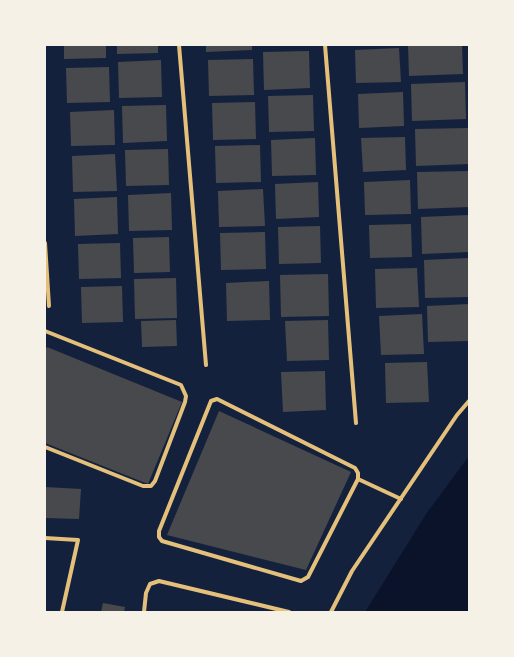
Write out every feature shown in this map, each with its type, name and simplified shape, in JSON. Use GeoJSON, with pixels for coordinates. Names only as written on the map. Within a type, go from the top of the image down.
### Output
{"type":"FeatureCollection","features":[{"type":"Feature","properties":{"kind":"street"},"geometry":{"type":"LineString","coordinates":[[179,45],[206,365]]}},
{"type":"Feature","properties":{"kind":"street"},"geometry":{"type":"LineString","coordinates":[[325,45],[356,423]]}},
{"type":"Feature","properties":{"kind":"street"},"geometry":{"type":"LineString","coordinates":[[45,243],[49,306]]}},
{"type":"Feature","properties":{"kind":"street"},"geometry":{"type":"LineString","coordinates":[[45,331],[181,385],[186,396],[155,481],[151,486],[143,486],[45,447]]}},
{"type":"Feature","properties":{"kind":"street"},"geometry":{"type":"LineString","coordinates":[[217,399],[355,468],[358,473],[358,479],[308,577],[301,581],[162,541],[159,537],[159,531],[211,401],[217,399]]}},
{"type":"Feature","properties":{"kind":"street"},"geometry":{"type":"LineString","coordinates":[[331,612],[352,571],[457,415],[469,401]]}},
{"type":"Feature","properties":{"kind":"street"},"geometry":{"type":"LineString","coordinates":[[358,479],[401,498]]}},
{"type":"Feature","properties":{"kind":"street"},"geometry":{"type":"LineString","coordinates":[[45,538],[78,540],[62,612]]}},
{"type":"Feature","properties":{"kind":"street"},"geometry":{"type":"LineString","coordinates":[[144,612],[146,593],[150,584],[159,581],[289,612]]}},
{"type":"Feature","properties":{"kind":"water"},"geometry":{"type":"Polygon","coordinates":[[[469,456],[469,612],[365,612],[426,514],[469,456]]]}},
{"type":"Feature","properties":{"kind":"building"},"geometry":{"type":"Polygon","coordinates":[[[64,45],[106,45],[106,58],[64,59],[64,45]]]}},
{"type":"Feature","properties":{"kind":"building"},"geometry":{"type":"Polygon","coordinates":[[[117,45],[158,45],[158,53],[117,54],[117,45]]]}},
{"type":"Feature","properties":{"kind":"building"},"geometry":{"type":"Polygon","coordinates":[[[206,45],[252,45],[252,50],[206,52],[206,45]]]}},
{"type":"Feature","properties":{"kind":"building"},"geometry":{"type":"Polygon","coordinates":[[[408,45],[462,45],[463,74],[409,76],[408,45]]]}},
{"type":"Feature","properties":{"kind":"building"},"geometry":{"type":"Polygon","coordinates":[[[399,48],[401,82],[356,83],[355,50],[399,48]]]}},
{"type":"Feature","properties":{"kind":"building"},"geometry":{"type":"Polygon","coordinates":[[[309,51],[310,88],[264,90],[263,52],[309,51]]]}},
{"type":"Feature","properties":{"kind":"building"},"geometry":{"type":"Polygon","coordinates":[[[253,59],[254,95],[209,96],[208,60],[253,59]]]}},
{"type":"Feature","properties":{"kind":"building"},"geometry":{"type":"Polygon","coordinates":[[[161,60],[162,97],[119,98],[118,62],[161,60]]]}},
{"type":"Feature","properties":{"kind":"building"},"geometry":{"type":"Polygon","coordinates":[[[109,67],[110,102],[67,103],[66,68],[109,67]]]}},
{"type":"Feature","properties":{"kind":"building"},"geometry":{"type":"Polygon","coordinates":[[[465,82],[466,119],[412,121],[411,84],[465,82]]]}},
{"type":"Feature","properties":{"kind":"building"},"geometry":{"type":"Polygon","coordinates":[[[403,92],[404,126],[359,128],[358,94],[403,92]]]}},
{"type":"Feature","properties":{"kind":"building"},"geometry":{"type":"Polygon","coordinates":[[[313,95],[314,131],[269,132],[268,96],[313,95]]]}},
{"type":"Feature","properties":{"kind":"building"},"geometry":{"type":"Polygon","coordinates":[[[255,102],[256,139],[213,140],[212,103],[255,102]]]}},
{"type":"Feature","properties":{"kind":"building"},"geometry":{"type":"Polygon","coordinates":[[[166,105],[167,141],[123,143],[122,106],[166,105]]]}},
{"type":"Feature","properties":{"kind":"building"},"geometry":{"type":"Polygon","coordinates":[[[114,110],[115,145],[71,146],[70,112],[114,110]]]}},
{"type":"Feature","properties":{"kind":"building"},"geometry":{"type":"Polygon","coordinates":[[[468,128],[469,164],[416,166],[415,129],[468,128]]]}},
{"type":"Feature","properties":{"kind":"building"},"geometry":{"type":"Polygon","coordinates":[[[405,137],[406,170],[363,172],[361,138],[405,137]]]}},
{"type":"Feature","properties":{"kind":"building"},"geometry":{"type":"Polygon","coordinates":[[[315,138],[316,175],[272,176],[271,140],[315,138]]]}},
{"type":"Feature","properties":{"kind":"building"},"geometry":{"type":"Polygon","coordinates":[[[260,145],[261,182],[216,183],[215,146],[260,145]]]}},
{"type":"Feature","properties":{"kind":"building"},"geometry":{"type":"Polygon","coordinates":[[[168,149],[169,185],[126,186],[125,150],[168,149]]]}},
{"type":"Feature","properties":{"kind":"building"},"geometry":{"type":"Polygon","coordinates":[[[115,154],[117,191],[73,192],[72,156],[115,154]]]}},
{"type":"Feature","properties":{"kind":"building"},"geometry":{"type":"Polygon","coordinates":[[[469,171],[469,207],[418,209],[417,172],[469,171]]]}},
{"type":"Feature","properties":{"kind":"building"},"geometry":{"type":"Polygon","coordinates":[[[410,180],[411,214],[365,215],[364,182],[410,180]]]}},
{"type":"Feature","properties":{"kind":"building"},"geometry":{"type":"Polygon","coordinates":[[[318,182],[319,217],[276,219],[275,184],[318,182]]]}},
{"type":"Feature","properties":{"kind":"building"},"geometry":{"type":"Polygon","coordinates":[[[263,189],[265,226],[219,227],[218,191],[263,189]]]}},
{"type":"Feature","properties":{"kind":"building"},"geometry":{"type":"Polygon","coordinates":[[[171,193],[172,230],[129,231],[128,195],[171,193]]]}},
{"type":"Feature","properties":{"kind":"building"},"geometry":{"type":"Polygon","coordinates":[[[117,197],[118,234],[75,236],[74,199],[117,197]]]}},
{"type":"Feature","properties":{"kind":"building"},"geometry":{"type":"Polygon","coordinates":[[[469,215],[469,252],[422,254],[421,217],[469,215]]]}},
{"type":"Feature","properties":{"kind":"building"},"geometry":{"type":"Polygon","coordinates":[[[411,224],[412,257],[370,258],[369,225],[411,224]]]}},
{"type":"Feature","properties":{"kind":"building"},"geometry":{"type":"Polygon","coordinates":[[[320,226],[321,263],[279,264],[278,227],[320,226]]]}},
{"type":"Feature","properties":{"kind":"building"},"geometry":{"type":"Polygon","coordinates":[[[265,232],[266,269],[221,270],[220,233],[265,232]]]}},
{"type":"Feature","properties":{"kind":"building"},"geometry":{"type":"Polygon","coordinates":[[[169,237],[170,272],[134,273],[133,238],[169,237]]]}},
{"type":"Feature","properties":{"kind":"building"},"geometry":{"type":"Polygon","coordinates":[[[120,243],[121,278],[79,279],[78,244],[120,243]]]}},
{"type":"Feature","properties":{"kind":"building"},"geometry":{"type":"Polygon","coordinates":[[[469,258],[469,297],[425,298],[424,260],[469,258]]]}},
{"type":"Feature","properties":{"kind":"building"},"geometry":{"type":"Polygon","coordinates":[[[417,268],[419,307],[376,308],[375,269],[417,268]]]}},
{"type":"Feature","properties":{"kind":"building"},"geometry":{"type":"Polygon","coordinates":[[[328,274],[329,316],[281,317],[280,275],[328,274]]]}},
{"type":"Feature","properties":{"kind":"building"},"geometry":{"type":"Polygon","coordinates":[[[176,278],[177,318],[135,319],[134,279],[176,278]]]}},
{"type":"Feature","properties":{"kind":"building"},"geometry":{"type":"Polygon","coordinates":[[[269,281],[270,320],[227,321],[226,283],[269,281]]]}},
{"type":"Feature","properties":{"kind":"building"},"geometry":{"type":"Polygon","coordinates":[[[122,286],[123,322],[82,323],[81,287],[122,286]]]}},
{"type":"Feature","properties":{"kind":"building"},"geometry":{"type":"Polygon","coordinates":[[[469,304],[469,341],[428,342],[427,306],[469,304]]]}},
{"type":"Feature","properties":{"kind":"building"},"geometry":{"type":"Polygon","coordinates":[[[422,314],[424,354],[381,355],[379,316],[422,314]]]}},
{"type":"Feature","properties":{"kind":"building"},"geometry":{"type":"Polygon","coordinates":[[[176,320],[177,346],[142,347],[141,321],[176,320]]]}},
{"type":"Feature","properties":{"kind":"building"},"geometry":{"type":"Polygon","coordinates":[[[328,320],[329,360],[287,361],[285,321],[328,320]]]}},
{"type":"Feature","properties":{"kind":"building"},"geometry":{"type":"Polygon","coordinates":[[[47,347],[182,402],[148,484],[45,443],[45,351],[47,347]]]}},
{"type":"Feature","properties":{"kind":"building"},"geometry":{"type":"Polygon","coordinates":[[[427,362],[429,402],[386,403],[385,363],[427,362]]]}},
{"type":"Feature","properties":{"kind":"building"},"geometry":{"type":"Polygon","coordinates":[[[325,371],[326,410],[283,412],[281,372],[325,371]]]}},
{"type":"Feature","properties":{"kind":"building"},"geometry":{"type":"Polygon","coordinates":[[[219,411],[351,472],[306,570],[167,535],[219,411]]]}},
{"type":"Feature","properties":{"kind":"building"},"geometry":{"type":"Polygon","coordinates":[[[45,487],[81,489],[79,519],[45,518],[45,487]]]}},
{"type":"Feature","properties":{"kind":"building"},"geometry":{"type":"Polygon","coordinates":[[[103,603],[125,607],[124,612],[101,612],[103,603]]]}}]}
